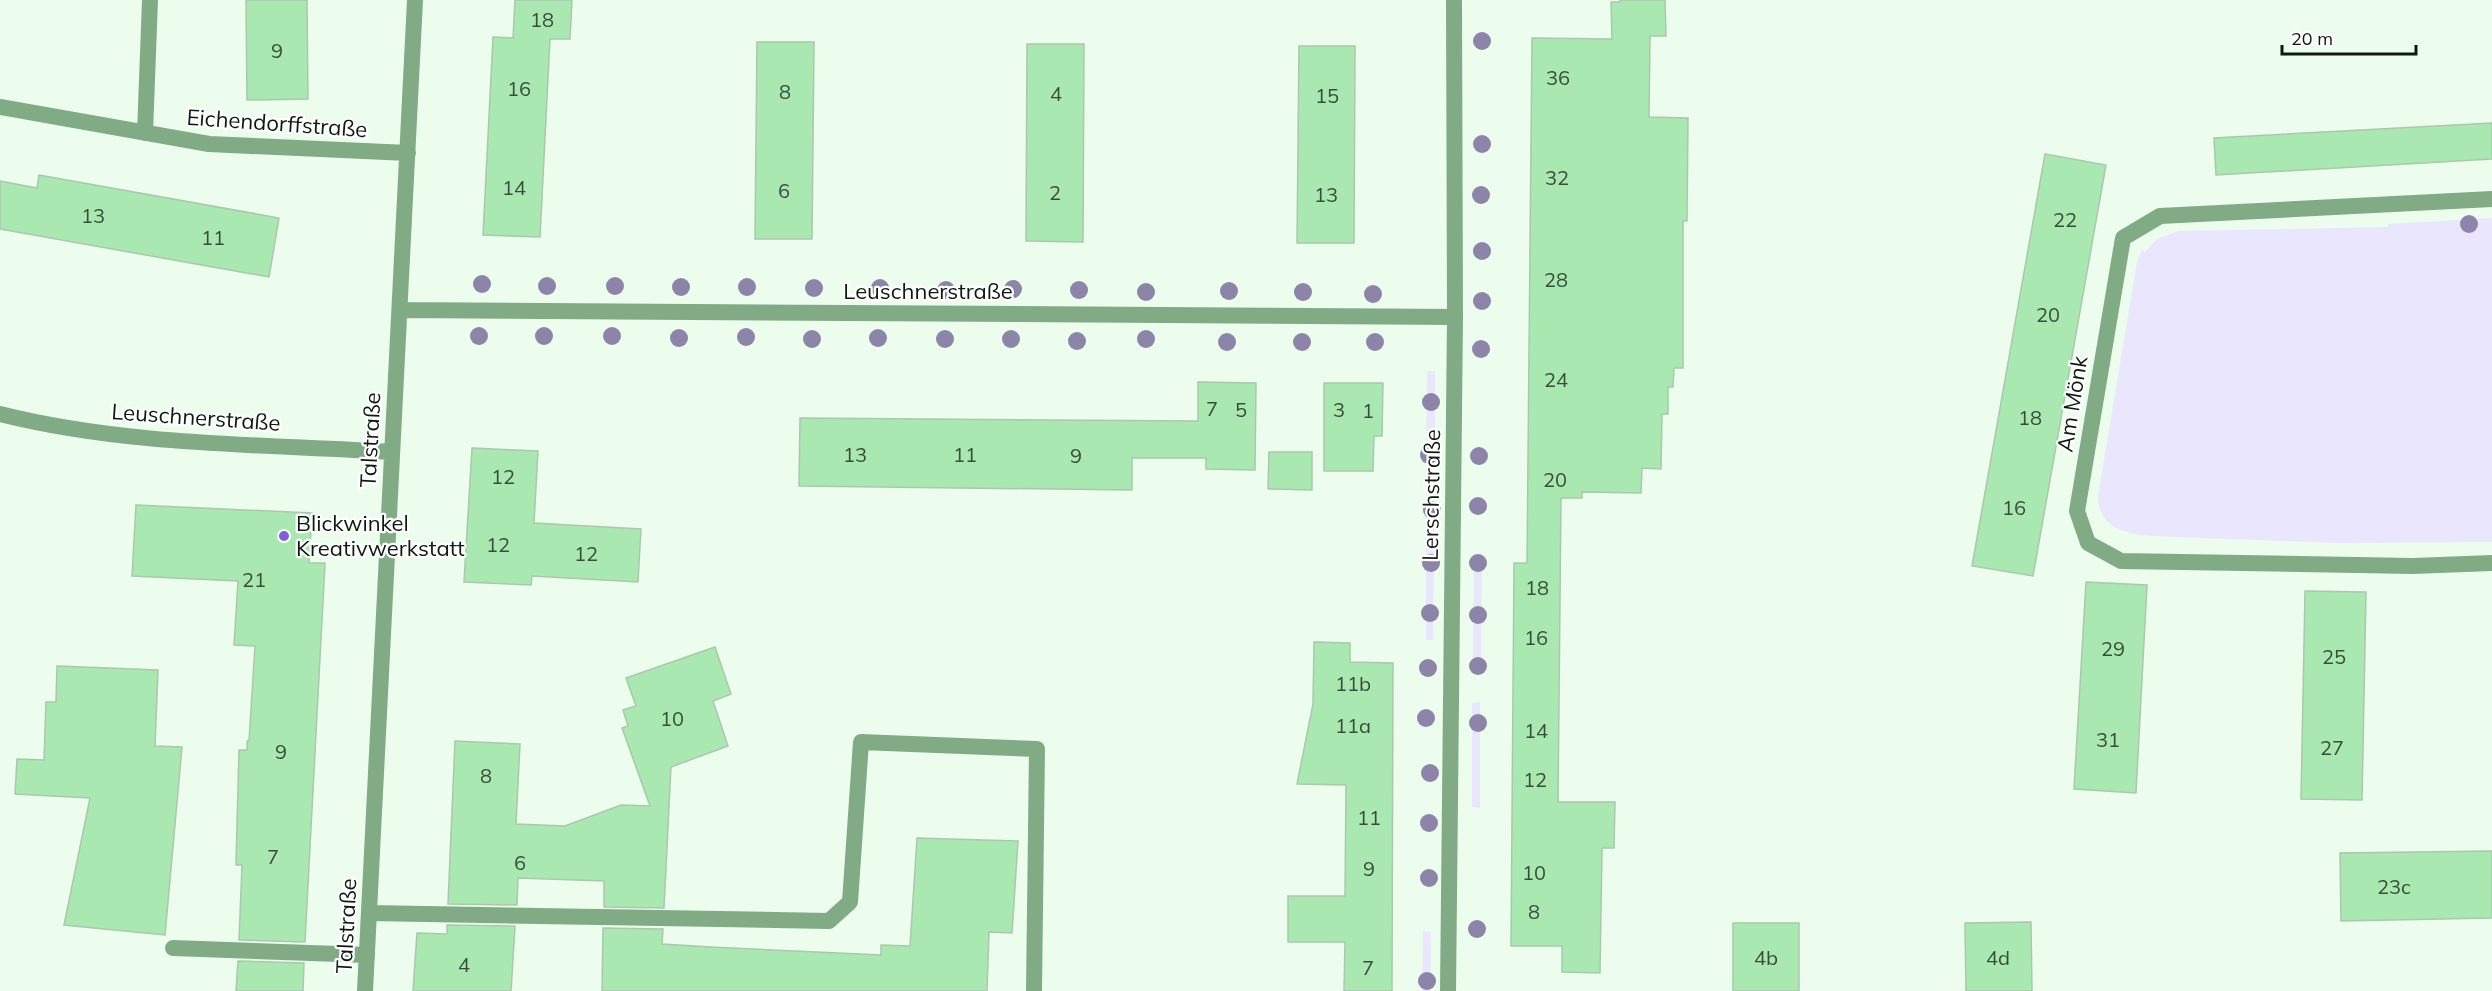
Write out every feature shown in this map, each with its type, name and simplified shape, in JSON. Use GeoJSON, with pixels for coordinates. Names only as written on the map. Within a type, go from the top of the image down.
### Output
{"type":"FeatureCollection","features":[{"type":"Feature","properties":{"kind":"street"},"geometry":{"type":"LineString","coordinates":[[145,134],[150,0]]}},
{"type":"Feature","properties":{"kind":"street","name":"Talstraße"},"geometry":{"type":"LineString","coordinates":[[365,991],[415,0]]}},
{"type":"Feature","properties":{"kind":"street","name":"Lerschstraße"},"geometry":{"type":"LineString","coordinates":[[1448,991],[1455,317],[1454,0]]}},
{"type":"Feature","properties":{"kind":"street","name":"Eichendorffstraße"},"geometry":{"type":"LineString","coordinates":[[0,107],[209,144],[408,153]]}},
{"type":"Feature","properties":{"kind":"street","name":"Am Mönk"},"geometry":{"type":"LineString","coordinates":[[2492,199],[2160,216],[2123,238],[2077,511],[2088,543],[2121,561],[2413,566],[2492,563]]}},
{"type":"Feature","properties":{"kind":"street","name":"Leuschnerstraße"},"geometry":{"type":"LineString","coordinates":[[400,310],[1455,317]]}},
{"type":"Feature","properties":{"kind":"street","name":"Leuschnerstraße"},"geometry":{"type":"LineString","coordinates":[[0,414],[36,423],[148,440],[391,452]]}},
{"type":"Feature","properties":{"kind":"street"},"geometry":{"type":"LineString","coordinates":[[369,913],[830,921],[850,902],[861,741],[1037,748],[1034,991]]}},
{"type":"Feature","properties":{"kind":"street"},"geometry":{"type":"LineString","coordinates":[[173,948],[367,955]]}},
{"type":"Feature","properties":{"kind":"shaded area"},"geometry":{"type":"Polygon","coordinates":[[[2492,218],[2492,542],[2336,543],[2152,536],[2123,531],[2108,522],[2099,507],[2098,496],[2137,262],[2143,248],[2144,253],[2157,239],[2179,231],[2387,227],[2389,224],[2492,218]]]}},
{"type":"Feature","properties":{"kind":"shaded area"},"geometry":{"type":"Polygon","coordinates":[[[1427,371],[1435,371],[1435,464],[1426,464],[1427,371]]]}},
{"type":"Feature","properties":{"kind":"shaded area"},"geometry":{"type":"Polygon","coordinates":[[[1426,493],[1435,493],[1433,640],[1426,640],[1426,493]]]}},
{"type":"Feature","properties":{"kind":"shaded area"},"geometry":{"type":"Polygon","coordinates":[[[1482,554],[1481,670],[1473,670],[1474,555],[1482,554]]]}},
{"type":"Feature","properties":{"kind":"shaded area"},"geometry":{"type":"Polygon","coordinates":[[[1480,702],[1480,808],[1472,807],[1472,703],[1480,702]]]}},
{"type":"Feature","properties":{"kind":"shaded area"},"geometry":{"type":"Polygon","coordinates":[[[1423,931],[1431,932],[1430,991],[1422,991],[1423,931]]]}},
{"type":"Feature","properties":{"kind":"building"},"geometry":{"type":"Polygon","coordinates":[[[246,0],[307,0],[308,99],[247,100],[246,0]]]}},
{"type":"Feature","properties":{"kind":"building"},"geometry":{"type":"Polygon","coordinates":[[[515,0],[572,0],[570,39],[550,39],[540,237],[483,235],[493,37],[513,38],[515,0]]]}},
{"type":"Feature","properties":{"kind":"building"},"geometry":{"type":"Polygon","coordinates":[[[1620,0],[1665,0],[1666,36],[1650,36],[1649,117],[1688,118],[1687,221],[1683,221],[1683,368],[1674,368],[1673,387],[1668,387],[1668,414],[1662,414],[1661,469],[1642,468],[1641,493],[1582,492],[1582,498],[1561,498],[1558,802],[1615,802],[1614,848],[1602,848],[1600,973],[1562,972],[1562,946],[1511,946],[1514,563],[1527,563],[1532,38],[1612,39],[1611,2],[1620,2],[1620,0]]]}},
{"type":"Feature","properties":{"kind":"building"},"geometry":{"type":"Polygon","coordinates":[[[757,42],[814,42],[812,239],[755,239],[757,42]]]}},
{"type":"Feature","properties":{"kind":"building"},"geometry":{"type":"Polygon","coordinates":[[[1027,44],[1084,44],[1083,242],[1026,241],[1027,44]]]}},
{"type":"Feature","properties":{"kind":"building"},"geometry":{"type":"Polygon","coordinates":[[[1299,46],[1355,46],[1354,243],[1297,243],[1299,46]]]}},
{"type":"Feature","properties":{"kind":"building"},"geometry":{"type":"Polygon","coordinates":[[[2492,123],[2492,159],[2216,175],[2214,138],[2492,123]]]}},
{"type":"Feature","properties":{"kind":"building"},"geometry":{"type":"Polygon","coordinates":[[[2045,154],[2106,165],[2033,576],[1972,566],[2045,154]]]}},
{"type":"Feature","properties":{"kind":"building"},"geometry":{"type":"Polygon","coordinates":[[[39,175],[279,218],[269,277],[0,229],[0,181],[37,188],[39,175]]]}},
{"type":"Feature","properties":{"kind":"building"},"geometry":{"type":"Polygon","coordinates":[[[1198,382],[1256,383],[1255,470],[1206,469],[1206,458],[1132,458],[1132,490],[799,486],[800,418],[1198,421],[1198,382]]]}},
{"type":"Feature","properties":{"kind":"building"},"geometry":{"type":"Polygon","coordinates":[[[1324,383],[1383,383],[1382,436],[1374,436],[1373,471],[1324,471],[1324,383]]]}},
{"type":"Feature","properties":{"kind":"building"},"geometry":{"type":"Polygon","coordinates":[[[472,448],[538,451],[534,523],[641,529],[638,582],[532,576],[531,585],[464,582],[472,448]]]}},
{"type":"Feature","properties":{"kind":"building"},"geometry":{"type":"Polygon","coordinates":[[[1269,452],[1312,452],[1312,490],[1268,489],[1269,452]]]}},
{"type":"Feature","properties":{"kind":"building"},"geometry":{"type":"Polygon","coordinates":[[[136,505],[312,513],[309,563],[325,563],[305,942],[239,940],[242,865],[236,865],[239,750],[247,750],[247,741],[249,741],[255,646],[234,645],[238,581],[132,576],[136,505]]]}},
{"type":"Feature","properties":{"kind":"building"},"geometry":{"type":"Polygon","coordinates":[[[2086,582],[2147,585],[2136,793],[2074,789],[2086,582]]]}},
{"type":"Feature","properties":{"kind":"building"},"geometry":{"type":"Polygon","coordinates":[[[2305,591],[2366,592],[2362,800],[2301,799],[2305,591]]]}},
{"type":"Feature","properties":{"kind":"building"},"geometry":{"type":"Polygon","coordinates":[[[1314,642],[1350,643],[1350,662],[1393,663],[1392,991],[1344,991],[1345,942],[1288,942],[1288,896],[1345,896],[1346,785],[1297,784],[1313,704],[1314,642]]]}},
{"type":"Feature","properties":{"kind":"building"},"geometry":{"type":"Polygon","coordinates":[[[715,647],[731,694],[713,701],[728,746],[671,767],[664,908],[604,907],[604,881],[518,878],[517,905],[448,904],[455,741],[520,744],[516,824],[565,826],[621,805],[650,806],[622,728],[628,726],[623,710],[636,706],[626,678],[715,647]]]}},
{"type":"Feature","properties":{"kind":"building"},"geometry":{"type":"Polygon","coordinates":[[[57,666],[158,670],[155,746],[182,747],[165,935],[64,925],[90,798],[15,794],[17,759],[44,760],[46,702],[56,702],[57,666]]]}},
{"type":"Feature","properties":{"kind":"building"},"geometry":{"type":"Polygon","coordinates":[[[917,838],[1018,841],[1012,933],[989,932],[987,991],[602,991],[603,928],[663,929],[662,944],[711,947],[881,955],[881,945],[910,946],[917,838]]]}},
{"type":"Feature","properties":{"kind":"building"},"geometry":{"type":"Polygon","coordinates":[[[2492,851],[2492,918],[2341,921],[2340,853],[2492,851]]]}},
{"type":"Feature","properties":{"kind":"building"},"geometry":{"type":"Polygon","coordinates":[[[2031,922],[2032,991],[1966,991],[1965,923],[2031,922]]]}},
{"type":"Feature","properties":{"kind":"building"},"geometry":{"type":"Polygon","coordinates":[[[1733,923],[1799,923],[1799,991],[1733,991],[1733,923]]]}},
{"type":"Feature","properties":{"kind":"building"},"geometry":{"type":"Polygon","coordinates":[[[447,925],[515,926],[511,991],[413,991],[417,933],[447,934],[447,925]]]}},
{"type":"Feature","properties":{"kind":"building"},"geometry":{"type":"Polygon","coordinates":[[[238,961],[304,963],[303,991],[236,991],[238,961]]]}},
{"type":"Feature","properties":{"kind":"place","name":"Blickwinkel Kreativwerkstatt"},"geometry":{"type":"Point","coordinates":[284,536]}}]}
